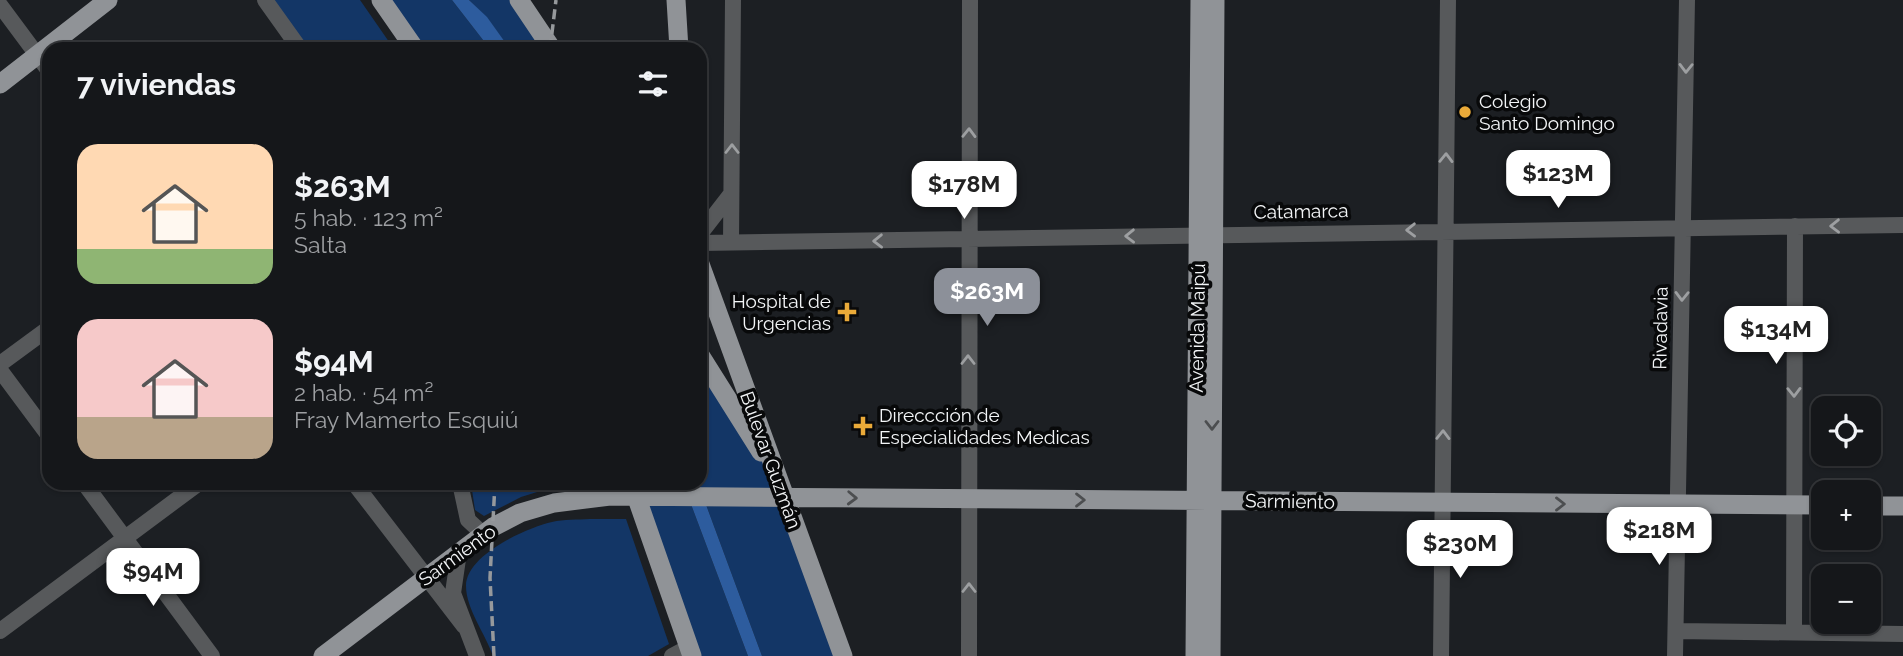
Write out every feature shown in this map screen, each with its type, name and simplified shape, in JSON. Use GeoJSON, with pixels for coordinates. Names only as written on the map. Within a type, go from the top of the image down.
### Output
{"type":"FeatureCollection","features":[{"type":"Feature","properties":{"kind":"main road"},"geometry":{"type":"LineString","coordinates":[[54,42],[108,0]]}},
{"type":"Feature","properties":{"kind":"main road"},"geometry":{"type":"LineString","coordinates":[[382,0],[410,42]]}},
{"type":"Feature","properties":{"kind":"main road"},"geometry":{"type":"LineString","coordinates":[[519,0],[547,42]]}},
{"type":"Feature","properties":{"kind":"main road"},"geometry":{"type":"LineString","coordinates":[[676,0],[679,42]]}},
{"type":"Feature","properties":{"kind":"main road","name":"Avenida Maipú"},"geometry":{"type":"LineString","coordinates":[[1200,0],[1206,234]]}},
{"type":"Feature","properties":{"kind":"main road","name":"Avenida Maipú"},"geometry":{"type":"LineString","coordinates":[[1195,656],[1203,500],[1206,234],[1215,0]]}},
{"type":"Feature","properties":{"kind":"main road"},"geometry":{"type":"LineString","coordinates":[[0,84],[42,51]]}},
{"type":"Feature","properties":{"kind":"main road","name":"Bulevar Guzmán"},"geometry":{"type":"LineString","coordinates":[[707,283],[843,656]]}},
{"type":"Feature","properties":{"kind":"main road"},"geometry":{"type":"LineString","coordinates":[[707,368],[778,476]]}},
{"type":"Feature","properties":{"kind":"main road"},"geometry":{"type":"LineString","coordinates":[[634,490],[684,653]]}},
{"type":"Feature","properties":{"kind":"main road","name":"Sarmiento"},"geometry":{"type":"LineString","coordinates":[[323,656],[483,534],[520,513],[554,503],[610,496],[1811,505]]}},
{"type":"Feature","properties":{"kind":"main road","name":"Avenida Maipú"},"geometry":{"type":"LineString","coordinates":[[1203,500],[1211,656]]}},
{"type":"Feature","properties":{"kind":"main road"},"geometry":{"type":"LineString","coordinates":[[1881,506],[1903,506]]}},
{"type":"Feature","properties":{"kind":"street"},"geometry":{"type":"LineString","coordinates":[[265,0],[295,42]]}},
{"type":"Feature","properties":{"kind":"street"},"geometry":{"type":"LineString","coordinates":[[731,242],[733,0]]}},
{"type":"Feature","properties":{"kind":"street"},"geometry":{"type":"LineString","coordinates":[[969,656],[970,0]]}},
{"type":"Feature","properties":{"kind":"street"},"geometry":{"type":"LineString","coordinates":[[1441,656],[1448,0]]}},
{"type":"Feature","properties":{"kind":"street","name":"Rivadavia"},"geometry":{"type":"LineString","coordinates":[[1675,656],[1687,0]]}},
{"type":"Feature","properties":{"kind":"street"},"geometry":{"type":"LineString","coordinates":[[0,5],[42,62]]}},
{"type":"Feature","properties":{"kind":"street"},"geometry":{"type":"LineString","coordinates":[[707,225],[731,194]]}},
{"type":"Feature","properties":{"kind":"street","name":"Catamarca"},"geometry":{"type":"LineString","coordinates":[[707,243],[1903,225]]}},
{"type":"Feature","properties":{"kind":"street"},"geometry":{"type":"LineString","coordinates":[[1794,632],[1795,226]]}},
{"type":"Feature","properties":{"kind":"street"},"geometry":{"type":"LineString","coordinates":[[0,364],[42,333]]}},
{"type":"Feature","properties":{"kind":"street"},"geometry":{"type":"LineString","coordinates":[[0,370],[42,427]]}},
{"type":"Feature","properties":{"kind":"street"},"geometry":{"type":"LineString","coordinates":[[89,490],[212,656]]}},
{"type":"Feature","properties":{"kind":"street"},"geometry":{"type":"LineString","coordinates":[[0,631],[190,490]]}},
{"type":"Feature","properties":{"kind":"street"},"geometry":{"type":"LineString","coordinates":[[359,490],[424,578],[464,626]]}},
{"type":"Feature","properties":{"kind":"street"},"geometry":{"type":"LineString","coordinates":[[462,490],[468,520],[483,534]]}},
{"type":"Feature","properties":{"kind":"street"},"geometry":{"type":"LineString","coordinates":[[459,552],[453,593],[477,656]]}},
{"type":"Feature","properties":{"kind":"street"},"geometry":{"type":"LineString","coordinates":[[1676,631],[1903,634]]}},
{"type":"Feature","properties":{"kind":"shaded area"},"geometry":{"type":"Polygon","coordinates":[[[265,0],[360,0],[389,42],[295,42],[265,0]]]}},
{"type":"Feature","properties":{"kind":"shaded area"},"geometry":{"type":"Polygon","coordinates":[[[382,0],[452,0],[485,42],[410,42],[382,0]]]}},
{"type":"Feature","properties":{"kind":"shaded area"},"geometry":{"type":"Polygon","coordinates":[[[452,0],[469,0],[487,17],[505,42],[485,42],[452,0]]]}},
{"type":"Feature","properties":{"kind":"shaded area"},"geometry":{"type":"Polygon","coordinates":[[[469,0],[519,0],[547,42],[505,42],[469,0]]]}},
{"type":"Feature","properties":{"kind":"shaded area"},"geometry":{"type":"Polygon","coordinates":[[[707,366],[778,476],[843,656],[762,656],[701,490],[707,490],[707,366]]]}},
{"type":"Feature","properties":{"kind":"shaded area"},"geometry":{"type":"Polygon","coordinates":[[[472,490],[544,490],[521,497],[484,516],[475,510],[472,490]]]}},
{"type":"Feature","properties":{"kind":"shaded area"},"geometry":{"type":"Polygon","coordinates":[[[634,490],[686,490],[748,656],[692,656],[634,490]]]}},
{"type":"Feature","properties":{"kind":"shaded area"},"geometry":{"type":"Polygon","coordinates":[[[686,490],[701,490],[762,656],[748,656],[686,490]]]}},
{"type":"Feature","properties":{"kind":"shaded area"},"geometry":{"type":"Polygon","coordinates":[[[626,519],[669,644],[648,656],[493,656],[467,595],[469,575],[476,564],[499,545],[528,530],[557,521],[626,519]]]}},
{"type":"Feature","properties":{"kind":"railway"},"geometry":{"type":"LineString","coordinates":[[551,42],[556,0]]}},
{"type":"Feature","properties":{"kind":"railway"},"geometry":{"type":"LineString","coordinates":[[494,656],[490,578],[495,490]]}},
{"type":"Feature","properties":{"kind":"place","name":"Colegio Santo Domingo"},"geometry":{"type":"Point","coordinates":[1465,112]}},
{"type":"Feature","properties":{"kind":"place","name":"Hospital de Urgencias"},"geometry":{"type":"Point","coordinates":[847,312]}},
{"type":"Feature","properties":{"kind":"place","name":"Direccción de Especialidades Medicas"},"geometry":{"type":"Point","coordinates":[863,426]}}]}
